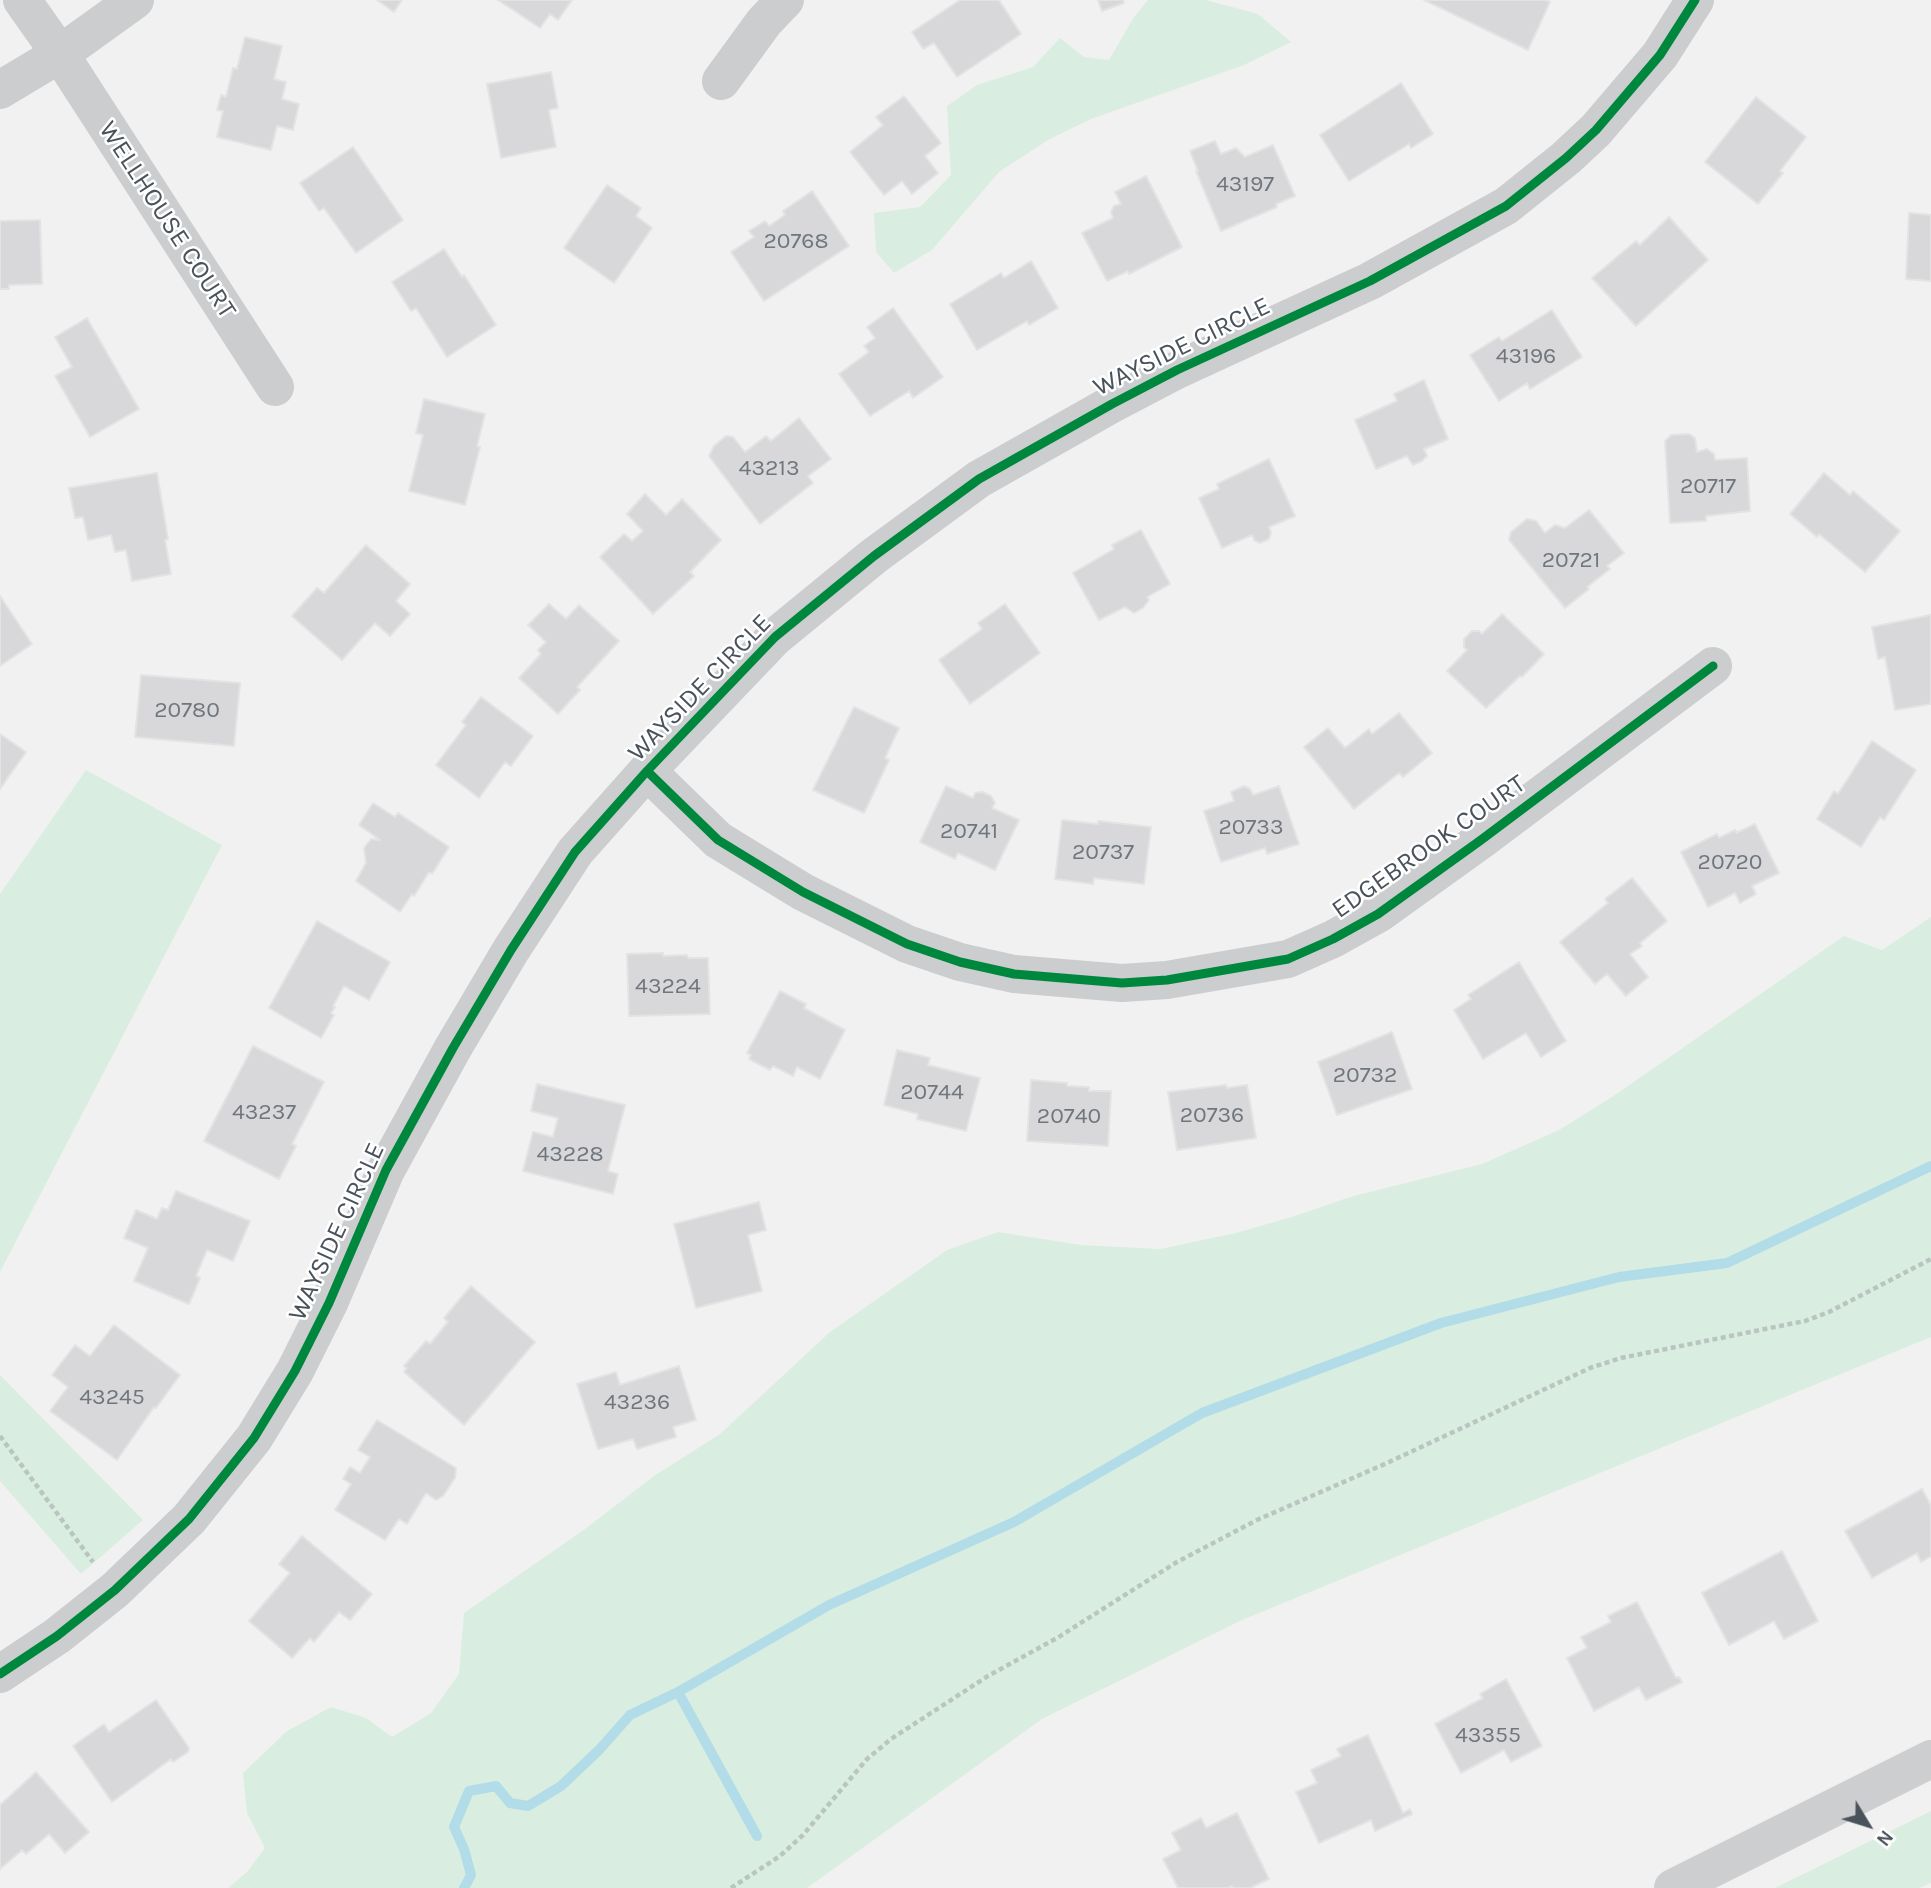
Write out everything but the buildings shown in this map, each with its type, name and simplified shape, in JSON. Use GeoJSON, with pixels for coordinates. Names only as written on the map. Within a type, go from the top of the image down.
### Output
{"type":"FeatureCollection","features":[{"type":"Feature","properties":{"kind":"street","name":"WELLHOUSE COURT"},"geometry":{"type":"LineString","coordinates":[[22,0],[60,54],[275,387]]}},
{"type":"Feature","properties":{"kind":"street"},"geometry":{"type":"LineString","coordinates":[[0,90],[60,54],[135,0]]}},
{"type":"Feature","properties":{"kind":"street"},"geometry":{"type":"LineString","coordinates":[[720,81],[764,22],[785,0]]}},
{"type":"Feature","properties":{"kind":"street","name":"WAYSIDE CIRCLE"},"geometry":{"type":"LineString","coordinates":[[0,1674],[57,1636],[115,1590],[189,1519],[254,1438],[295,1371],[329,1303],[386,1170],[511,950],[575,852],[647,771],[775,637],[874,556],[979,479],[1145,387],[1370,281],[1506,206],[1597,130],[1660,55],[1695,0]]}},
{"type":"Feature","properties":{"kind":"street","name":"EDGEBROOK COURT"},"geometry":{"type":"LineString","coordinates":[[647,771],[718,840],[803,892],[907,944],[960,962],[1014,974],[1122,983],[1167,980],[1288,959],[1378,914],[1713,666]]}},
{"type":"Feature","properties":{"kind":"street"},"geometry":{"type":"LineString","coordinates":[[1672,1888],[1931,1759]]}},
{"type":"Feature","properties":{"kind":"path"},"geometry":{"type":"LineString","coordinates":[[731,1888],[780,1856],[803,1835],[867,1759],[891,1739],[988,1675],[1057,1638],[1178,1562],[1257,1520],[1387,1463],[1590,1368],[1622,1358],[1805,1321],[1829,1312],[1931,1259]]}},
{"type":"Feature","properties":{"kind":"path"},"geometry":{"type":"LineString","coordinates":[[0,1436],[115,1590]]}},
{"type":"Feature","properties":{"kind":"green space"},"geometry":{"type":"Polygon","coordinates":[[[1148,0],[1206,0],[1258,14],[1291,42],[1244,65],[1091,119],[1048,140],[999,172],[932,250],[894,273],[876,252],[874,213],[920,207],[951,175],[947,106],[977,85],[1033,67],[1060,38],[1084,57],[1109,60],[1134,17],[1148,0]]]}},
{"type":"Feature","properties":{"kind":"green space"},"geometry":{"type":"Polygon","coordinates":[[[86,770],[222,845],[0,1272],[0,894],[86,770]]]}},
{"type":"Feature","properties":{"kind":"green space"},"geometry":{"type":"Polygon","coordinates":[[[1931,917],[1931,1337],[1242,1620],[1042,1719],[807,1888],[228,1888],[247,1872],[265,1848],[247,1813],[243,1773],[287,1731],[331,1707],[366,1718],[392,1737],[431,1713],[459,1674],[464,1613],[585,1529],[654,1476],[720,1434],[830,1332],[947,1250],[998,1232],[1081,1245],[1160,1249],[1236,1233],[1350,1197],[1482,1164],[1559,1130],[1612,1097],[1844,936],[1882,950],[1931,917]]]}},
{"type":"Feature","properties":{"kind":"green space"},"geometry":{"type":"Polygon","coordinates":[[[0,1375],[143,1520],[81,1574],[0,1481],[0,1375]]]}},
{"type":"Feature","properties":{"kind":"green space"},"geometry":{"type":"Polygon","coordinates":[[[1931,1811],[1931,1883],[1919,1888],[1775,1888],[1931,1811]]]}},
{"type":"Feature","properties":{"kind":"waterway"},"geometry":{"type":"LineString","coordinates":[[464,1888],[471,1875],[454,1827],[469,1791],[496,1786],[510,1803],[528,1806],[561,1786],[599,1750],[630,1715],[678,1692],[829,1605],[1014,1522],[1202,1413],[1441,1323],[1619,1277],[1727,1263],[1931,1166]]}},
{"type":"Feature","properties":{"kind":"waterway"},"geometry":{"type":"LineString","coordinates":[[678,1692],[757,1836]]}},
{"type":"Feature","properties":{"kind":"cycle path"},"geometry":{"type":"LineString","coordinates":[[0,1674],[57,1636],[115,1590],[189,1519],[254,1438],[295,1371],[329,1303],[386,1170],[511,950],[575,852],[647,771],[775,637],[874,556],[979,479],[1177,370],[1370,281],[1506,206],[1596,130],[1660,55],[1695,0]]}},
{"type":"Feature","properties":{"kind":"cycle path"},"geometry":{"type":"LineString","coordinates":[[647,771],[718,840],[803,892],[907,944],[960,962],[1014,974],[1122,983],[1167,980],[1288,959],[1333,939],[1378,914],[1713,666]]}}]}
